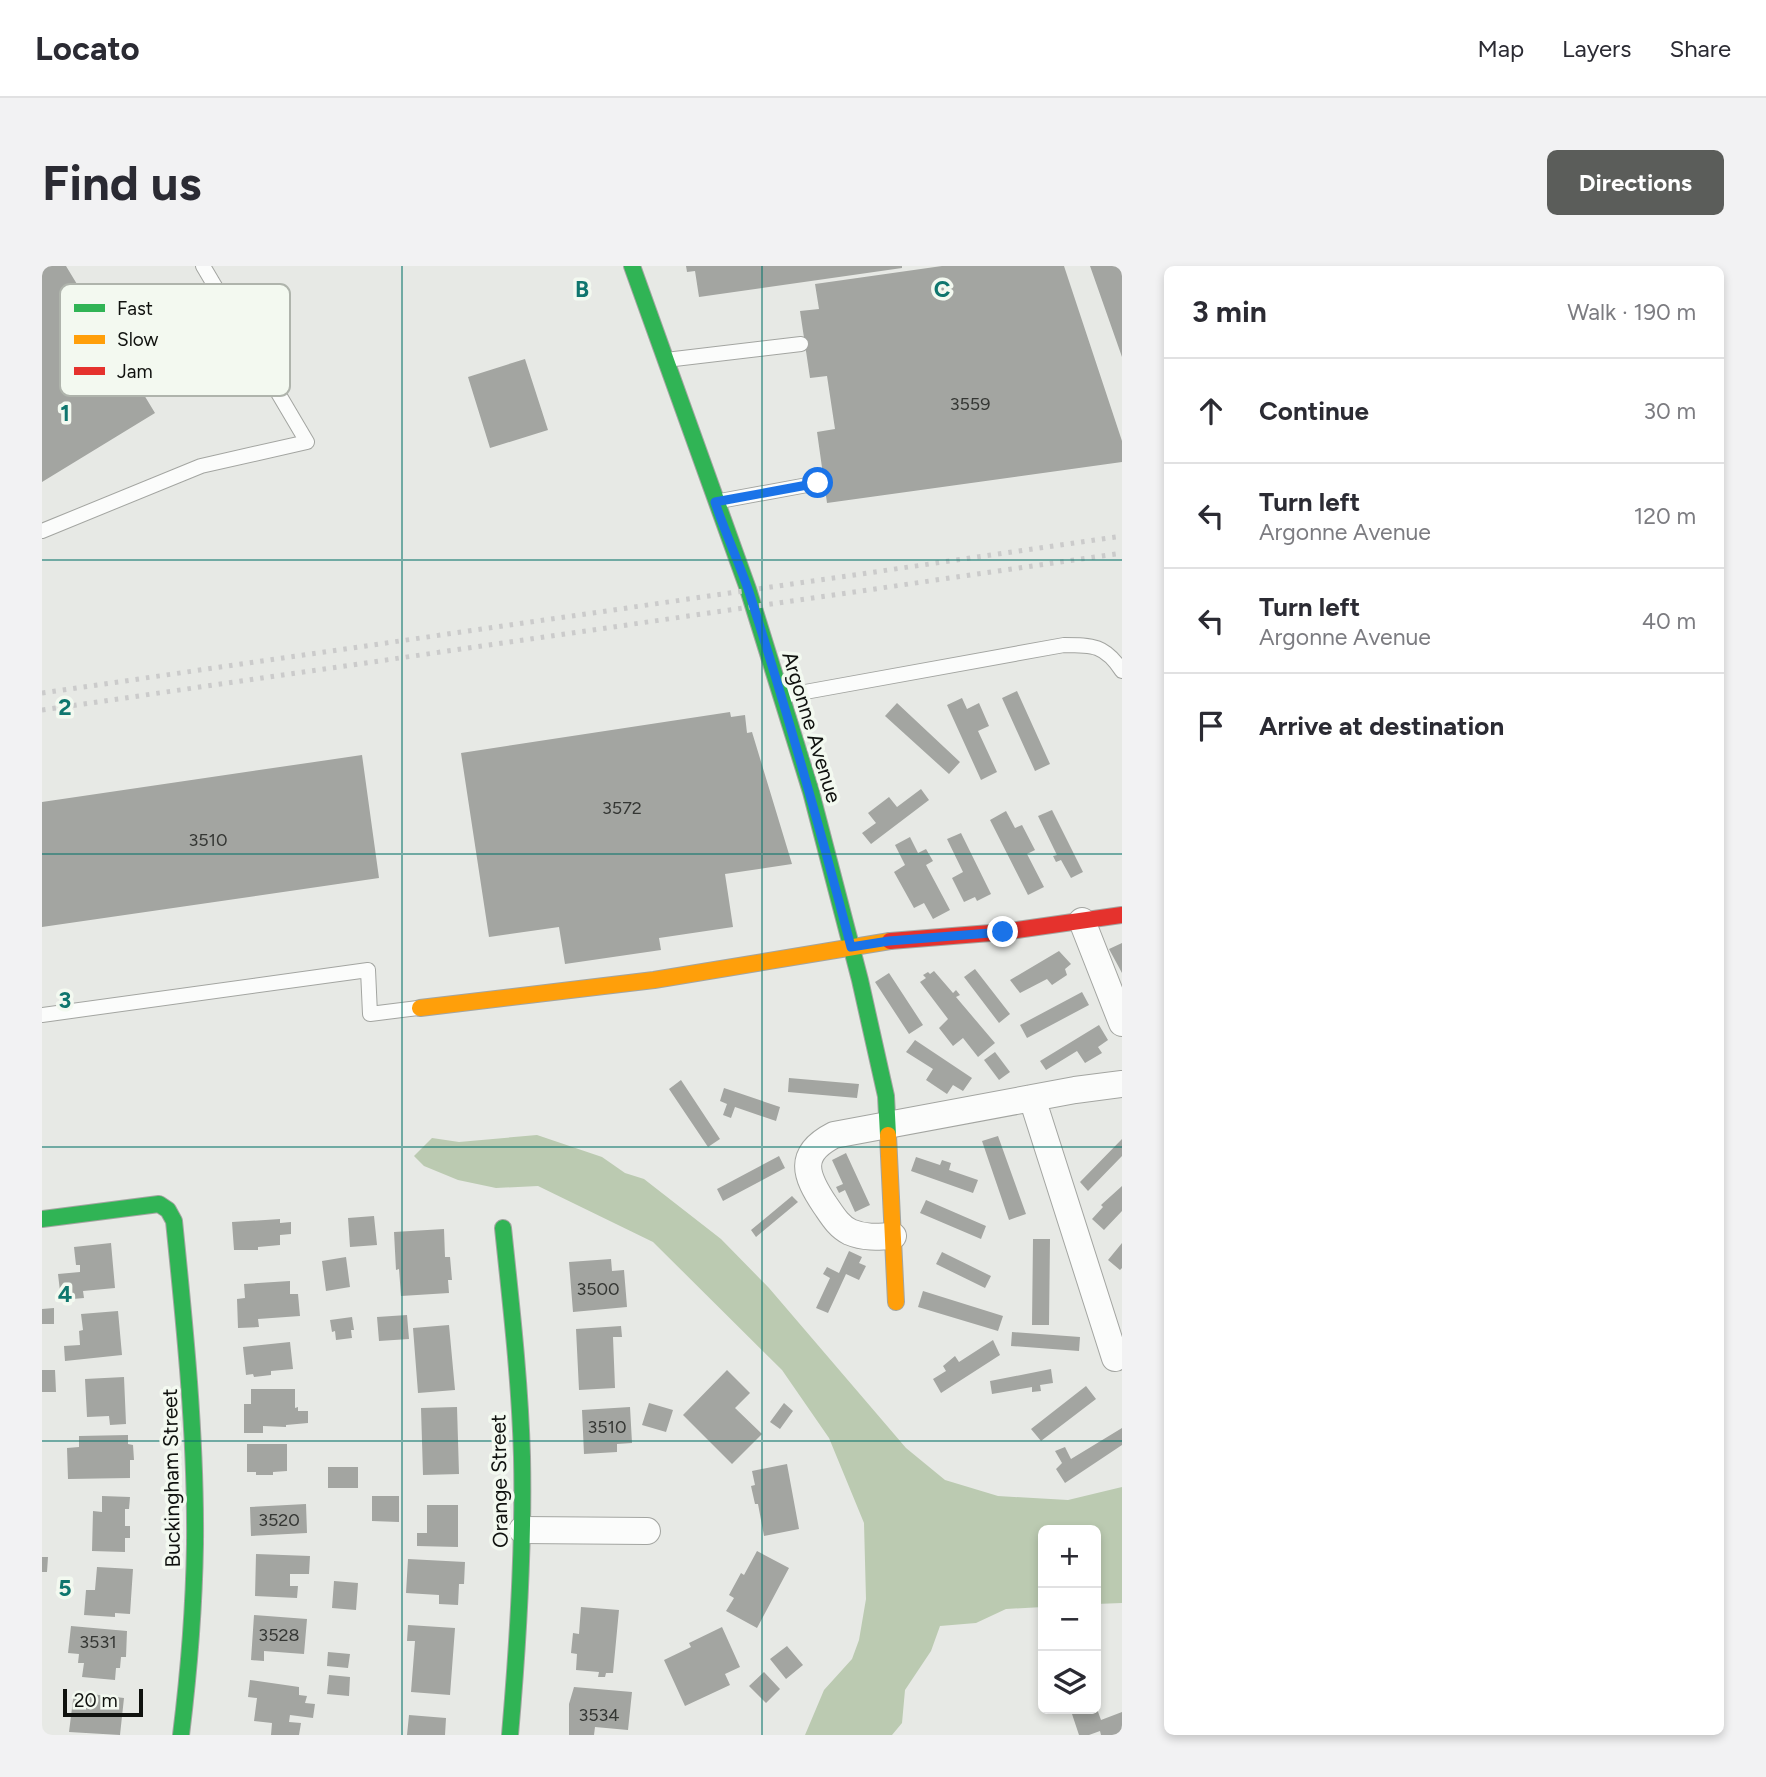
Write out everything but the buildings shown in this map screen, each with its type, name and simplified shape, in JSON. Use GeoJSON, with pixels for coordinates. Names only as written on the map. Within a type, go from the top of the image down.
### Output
{"type":"FeatureCollection","features":[{"type":"Feature","properties":{"kind":"street","name":"Argonne Avenue"},"geometry":{"type":"LineString","coordinates":[[632,266],[748,589],[811,792],[851,947],[886,1096],[895,1302]]}},
{"type":"Feature","properties":{"kind":"street"},"geometry":{"type":"LineString","coordinates":[[420,1008],[654,980],[889,941],[1003,932],[1122,915]]}},
{"type":"Feature","properties":{"kind":"street"},"geometry":{"type":"LineString","coordinates":[[1082,921],[1122,1023]]}},
{"type":"Feature","properties":{"kind":"street"},"geometry":{"type":"LineString","coordinates":[[893,1236],[864,1237],[847,1231],[836,1222],[810,1183],[807,1171],[810,1156],[820,1142],[834,1135],[1122,1084]]}},
{"type":"Feature","properties":{"kind":"street"},"geometry":{"type":"LineString","coordinates":[[1032,1098],[1115,1358]]}},
{"type":"Feature","properties":{"kind":"street","name":"Buckingham Street"},"geometry":{"type":"LineString","coordinates":[[42,1219],[159,1204],[168,1210],[174,1220],[187,1344],[196,1501],[194,1605],[181,1735]]}},
{"type":"Feature","properties":{"kind":"street","name":"Orange Street"},"geometry":{"type":"LineString","coordinates":[[503,1228],[514,1328],[522,1454],[517,1652],[510,1735]]}},
{"type":"Feature","properties":{"kind":"street"},"geometry":{"type":"LineString","coordinates":[[522,1530],[647,1531]]}},
{"type":"Feature","properties":{"kind":"lane"},"geometry":{"type":"LineString","coordinates":[[203,266],[214,284]]}},
{"type":"Feature","properties":{"kind":"lane"},"geometry":{"type":"LineString","coordinates":[[665,360],[802,344]]}},
{"type":"Feature","properties":{"kind":"lane"},"geometry":{"type":"LineString","coordinates":[[42,531],[201,466],[307,442],[280,396]]}},
{"type":"Feature","properties":{"kind":"lane"},"geometry":{"type":"LineString","coordinates":[[715,502],[818,483]]}},
{"type":"Feature","properties":{"kind":"lane"},"geometry":{"type":"LineString","coordinates":[[782,696],[1064,645],[1090,645],[1112,655],[1122,671]]}},
{"type":"Feature","properties":{"kind":"lane"},"geometry":{"type":"LineString","coordinates":[[42,1015],[368,970],[370,1014],[420,1008]]}},
{"type":"Feature","properties":{"kind":"shaded area"},"geometry":{"type":"Polygon","coordinates":[[[537,1135],[602,1157],[625,1173],[644,1179],[721,1239],[769,1288],[906,1448],[945,1480],[998,1496],[1068,1500],[1122,1487],[1122,1603],[1101,1604],[1101,1525],[1038,1525],[1038,1607],[1006,1609],[976,1623],[940,1626],[931,1651],[905,1690],[902,1723],[892,1735],[805,1735],[824,1690],[852,1659],[859,1640],[866,1599],[864,1523],[829,1438],[782,1370],[653,1242],[538,1186],[496,1188],[458,1180],[424,1166],[414,1156],[432,1138],[459,1142],[537,1135]]]}},
{"type":"Feature","properties":{"kind":"railway"},"geometry":{"type":"LineString","coordinates":[[42,693],[1122,536]]}},
{"type":"Feature","properties":{"kind":"railway"},"geometry":{"type":"LineString","coordinates":[[42,710],[1122,553]]}},
{"type":"Feature","properties":{"kind":"traffic: fast"},"geometry":{"type":"LineString","coordinates":[[632,266],[748,589],[811,792],[860,980],[886,1096],[888,1135]]}},
{"type":"Feature","properties":{"kind":"traffic: fast"},"geometry":{"type":"LineString","coordinates":[[42,1219],[159,1204],[168,1210],[174,1221],[189,1382],[195,1504],[192,1616],[181,1735]]}},
{"type":"Feature","properties":{"kind":"traffic: fast"},"geometry":{"type":"LineString","coordinates":[[503,1228],[517,1371],[522,1457],[520,1596],[510,1735]]}},
{"type":"Feature","properties":{"kind":"traffic: slow"},"geometry":{"type":"LineString","coordinates":[[420,1008],[654,980],[890,941]]}},
{"type":"Feature","properties":{"kind":"traffic: slow"},"geometry":{"type":"LineString","coordinates":[[888,1135],[896,1302]]}},
{"type":"Feature","properties":{"kind":"traffic: jam"},"geometry":{"type":"LineString","coordinates":[[890,941],[1003,932],[1122,915]]}},
{"type":"Feature","properties":{"kind":"route"},"geometry":{"type":"LineString","coordinates":[[818,483],[715,502],[748,589],[782,696],[811,792],[851,947],[889,941],[1003,932]]}}]}
